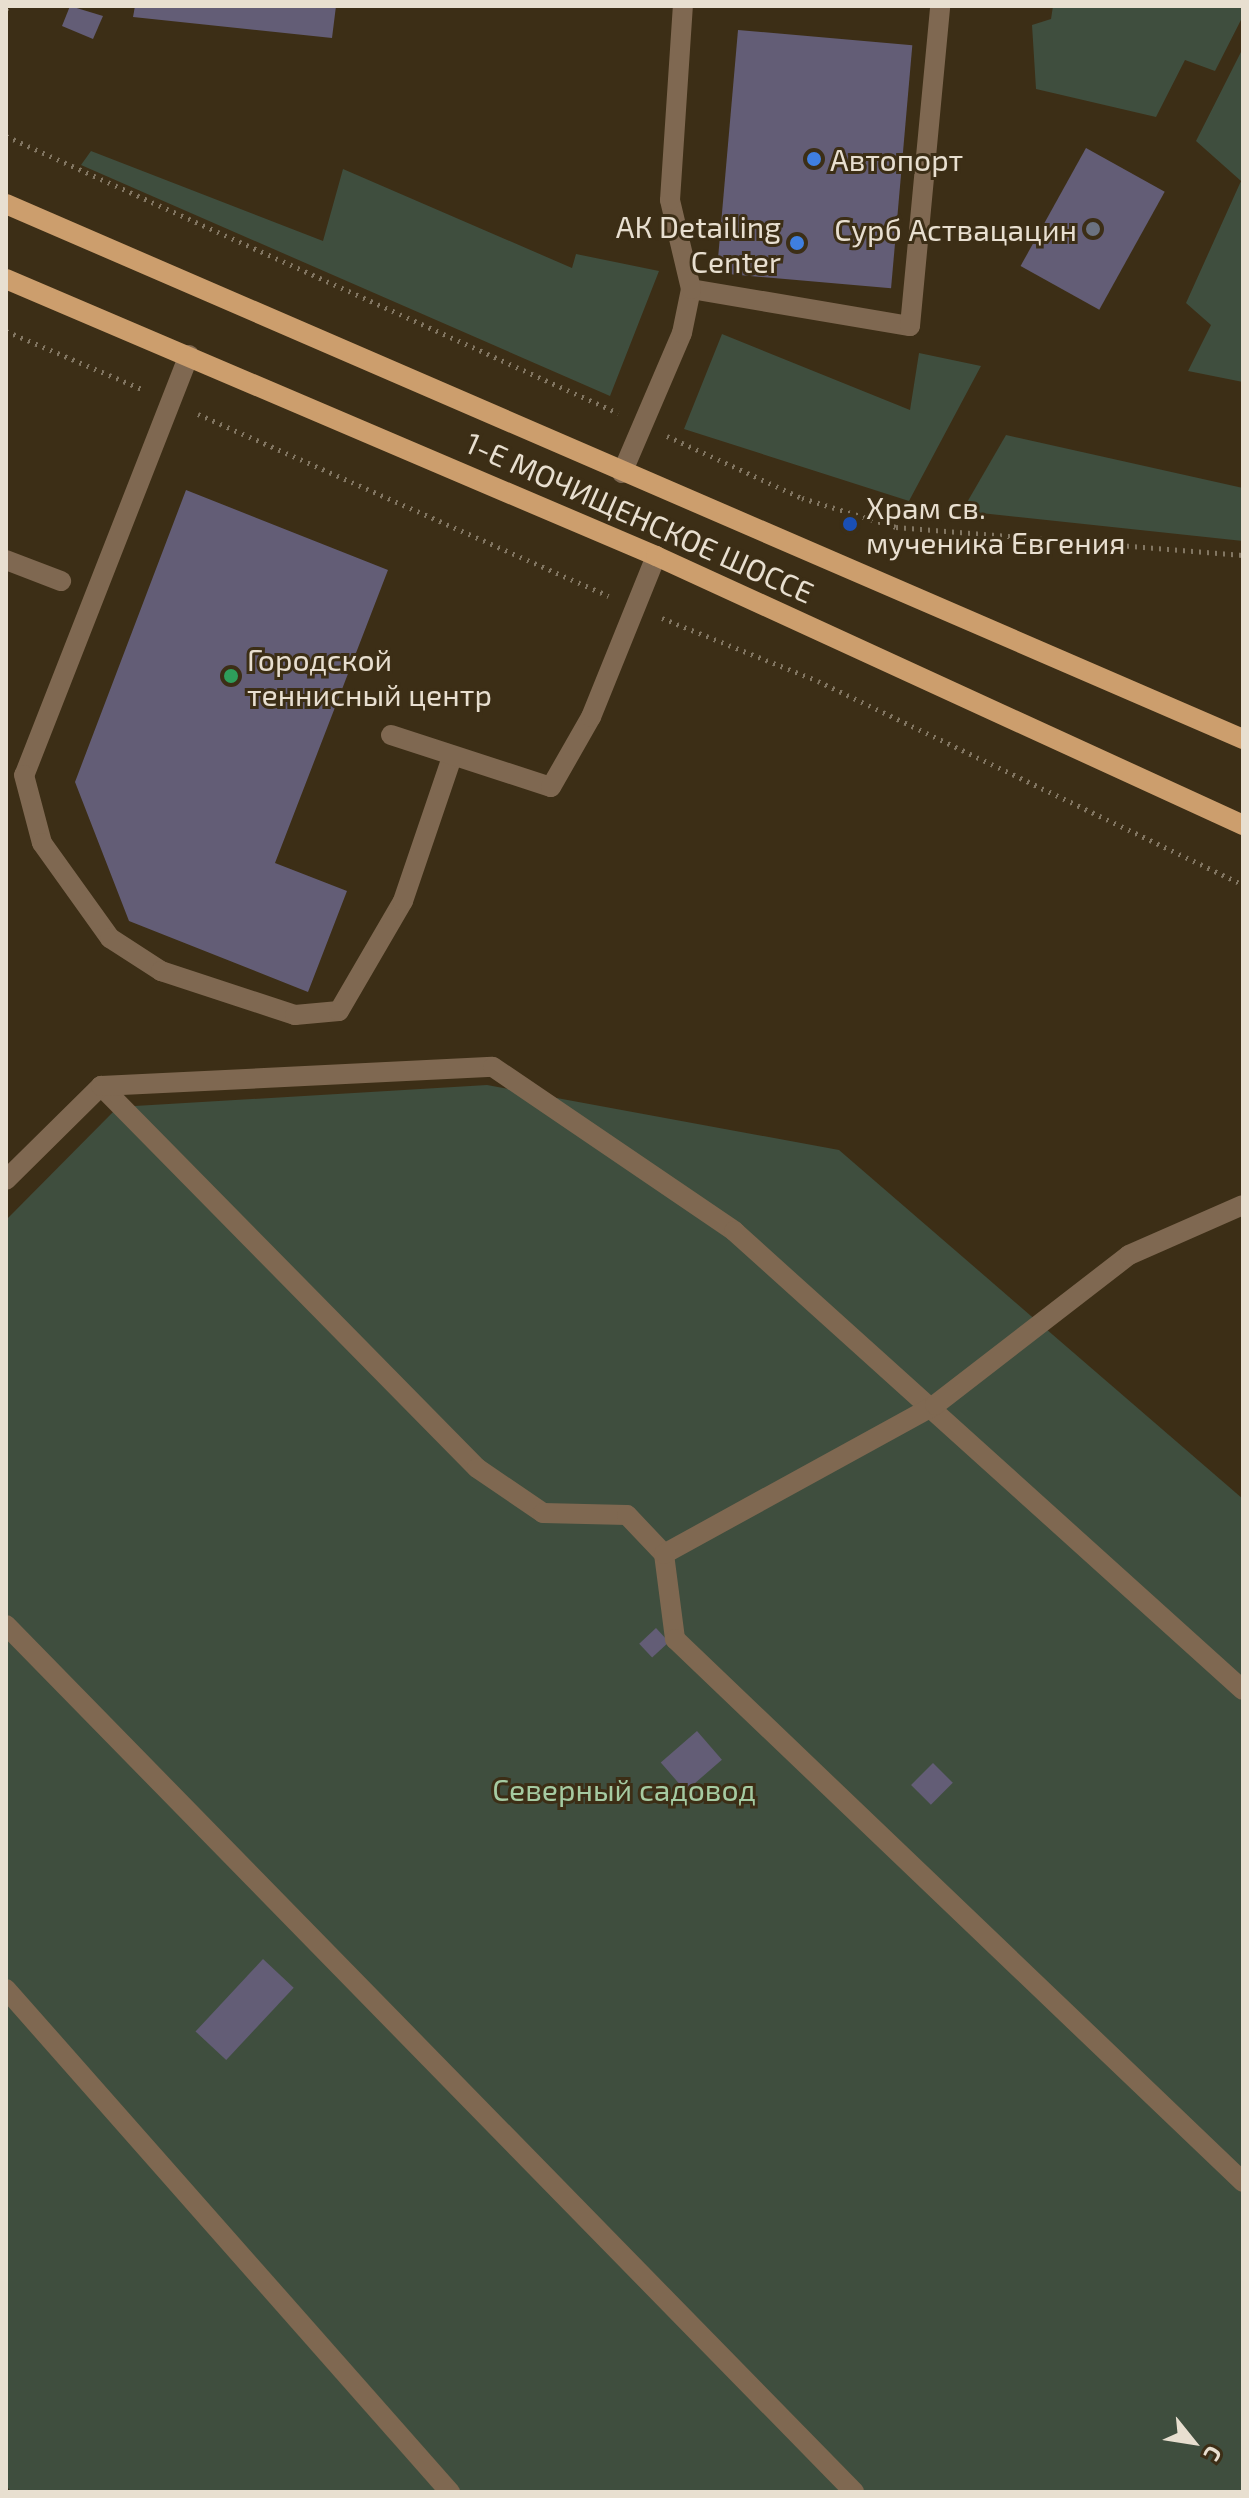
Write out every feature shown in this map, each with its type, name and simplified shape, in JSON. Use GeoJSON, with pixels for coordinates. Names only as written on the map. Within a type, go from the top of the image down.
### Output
{"type":"FeatureCollection","features":[{"type":"Feature","properties":{"kind":"main road","name":"1-Е МОЧИЩЕНСКОЕ ШОССЕ"},"geometry":{"type":"LineString","coordinates":[[6,204],[1243,739]]}},
{"type":"Feature","properties":{"kind":"main road","name":"1-Е МОЧИЩЕНСКОЕ ШОССЕ"},"geometry":{"type":"LineString","coordinates":[[6,279],[656,556],[1243,825]]}},
{"type":"Feature","properties":{"kind":"street"},"geometry":{"type":"LineString","coordinates":[[622,473],[682,333],[691,289],[670,200],[683,6]]}},
{"type":"Feature","properties":{"kind":"street"},"geometry":{"type":"LineString","coordinates":[[691,289],[910,326],[940,6]]}},
{"type":"Feature","properties":{"kind":"street"},"geometry":{"type":"LineString","coordinates":[[189,355],[24,775],[42,843],[110,938],[161,971],[295,1015],[339,1011],[403,901],[451,760]]}},
{"type":"Feature","properties":{"kind":"street"},"geometry":{"type":"LineString","coordinates":[[391,735],[451,760],[551,787],[591,717],[656,556]]}},
{"type":"Feature","properties":{"kind":"street"},"geometry":{"type":"LineString","coordinates":[[6,560],[61,581]]}},
{"type":"Feature","properties":{"kind":"street"},"geometry":{"type":"LineString","coordinates":[[6,1180],[101,1086],[493,1067],[734,1231],[935,1405],[1243,1690]]}},
{"type":"Feature","properties":{"kind":"street"},"geometry":{"type":"LineString","coordinates":[[101,1086],[477,1468],[543,1513],[627,1515],[664,1554],[675,1639],[1243,2182]]}},
{"type":"Feature","properties":{"kind":"street"},"geometry":{"type":"LineString","coordinates":[[664,1554],[935,1405],[1129,1255],[1243,1205]]}},
{"type":"Feature","properties":{"kind":"street"},"geometry":{"type":"LineString","coordinates":[[6,1625],[854,2492]]}},
{"type":"Feature","properties":{"kind":"street"},"geometry":{"type":"LineString","coordinates":[[6,1989],[450,2492]]}},
{"type":"Feature","properties":{"kind":"path"},"geometry":{"type":"LineString","coordinates":[[6,136],[802,498],[896,527],[1243,555]]}},
{"type":"Feature","properties":{"kind":"green space"},"geometry":{"type":"Polygon","coordinates":[[[1053,6],[1243,6],[1243,16],[1215,71],[1185,60],[1156,117],[1036,89],[1032,25],[1051,19],[1053,6]]]}},
{"type":"Feature","properties":{"kind":"green space"},"geometry":{"type":"Polygon","coordinates":[[[1243,48],[1243,382],[1188,371],[1211,325],[1186,303],[1241,181],[1196,141],[1243,48]]]}},
{"type":"Feature","properties":{"kind":"green space"},"geometry":{"type":"Polygon","coordinates":[[[91,151],[323,241],[343,169],[572,268],[576,254],[659,271],[610,396],[81,165],[91,151]]]}},
{"type":"Feature","properties":{"kind":"green space"},"geometry":{"type":"Polygon","coordinates":[[[722,334],[910,410],[919,353],[981,366],[909,501],[684,429],[722,334]]]}},
{"type":"Feature","properties":{"kind":"green space"},"geometry":{"type":"Polygon","coordinates":[[[1006,435],[1243,488],[1243,541],[962,511],[1006,435]]]}},
{"type":"Feature","properties":{"kind":"green space","name":"Северный садовод"},"geometry":{"type":"Polygon","coordinates":[[[487,1085],[839,1150],[1243,1499],[1243,2492],[11,2492],[6,2485],[6,1220],[118,1107],[487,1085]]]}},
{"type":"Feature","properties":{"kind":"building"},"geometry":{"type":"Polygon","coordinates":[[[70,6],[103,16],[93,39],[62,26],[70,6]]]}},
{"type":"Feature","properties":{"kind":"building"},"geometry":{"type":"Polygon","coordinates":[[[135,6],[336,6],[332,38],[133,17],[135,6]]]}},
{"type":"Feature","properties":{"kind":"building","name":"Автопорт"},"geometry":{"type":"Polygon","coordinates":[[[738,30],[912,45],[891,288],[717,273],[738,30]]]}},
{"type":"Feature","properties":{"kind":"building","name":"Сурб Аствацацин"},"geometry":{"type":"Polygon","coordinates":[[[1086,148],[1165,192],[1099,310],[1021,266],[1086,148]]]}},
{"type":"Feature","properties":{"kind":"building","name":"Городской теннисный центр"},"geometry":{"type":"Polygon","coordinates":[[[186,490],[388,570],[275,863],[347,891],[308,992],[129,921],[75,782],[186,490]]]}},
{"type":"Feature","properties":{"kind":"building"},"geometry":{"type":"Polygon","coordinates":[[[656,1628],[669,1642],[652,1658],[639,1644],[656,1628]]]}},
{"type":"Feature","properties":{"kind":"building"},"geometry":{"type":"Polygon","coordinates":[[[697,1731],[722,1760],[686,1791],[661,1762],[697,1731]]]}},
{"type":"Feature","properties":{"kind":"building"},"geometry":{"type":"Polygon","coordinates":[[[933,1763],[953,1783],[931,1805],[911,1785],[933,1763]]]}},
{"type":"Feature","properties":{"kind":"building"},"geometry":{"type":"Polygon","coordinates":[[[263,1959],[294,1988],[226,2060],[195,2031],[263,1959]]]}},
{"type":"Feature","properties":{"kind":"place","name":"Автопорт"},"geometry":{"type":"Point","coordinates":[814,159]}},
{"type":"Feature","properties":{"kind":"place","name":"Сурб Аствацацин"},"geometry":{"type":"Point","coordinates":[1093,229]}},
{"type":"Feature","properties":{"kind":"place","name":"АК Detailing Center"},"geometry":{"type":"Point","coordinates":[797,243]}},
{"type":"Feature","properties":{"kind":"place","name":"Храм св. мученика Евгения"},"geometry":{"type":"Point","coordinates":[850,524]}},
{"type":"Feature","properties":{"kind":"place","name":"Городской теннисный центр"},"geometry":{"type":"Point","coordinates":[231,676]}}]}
